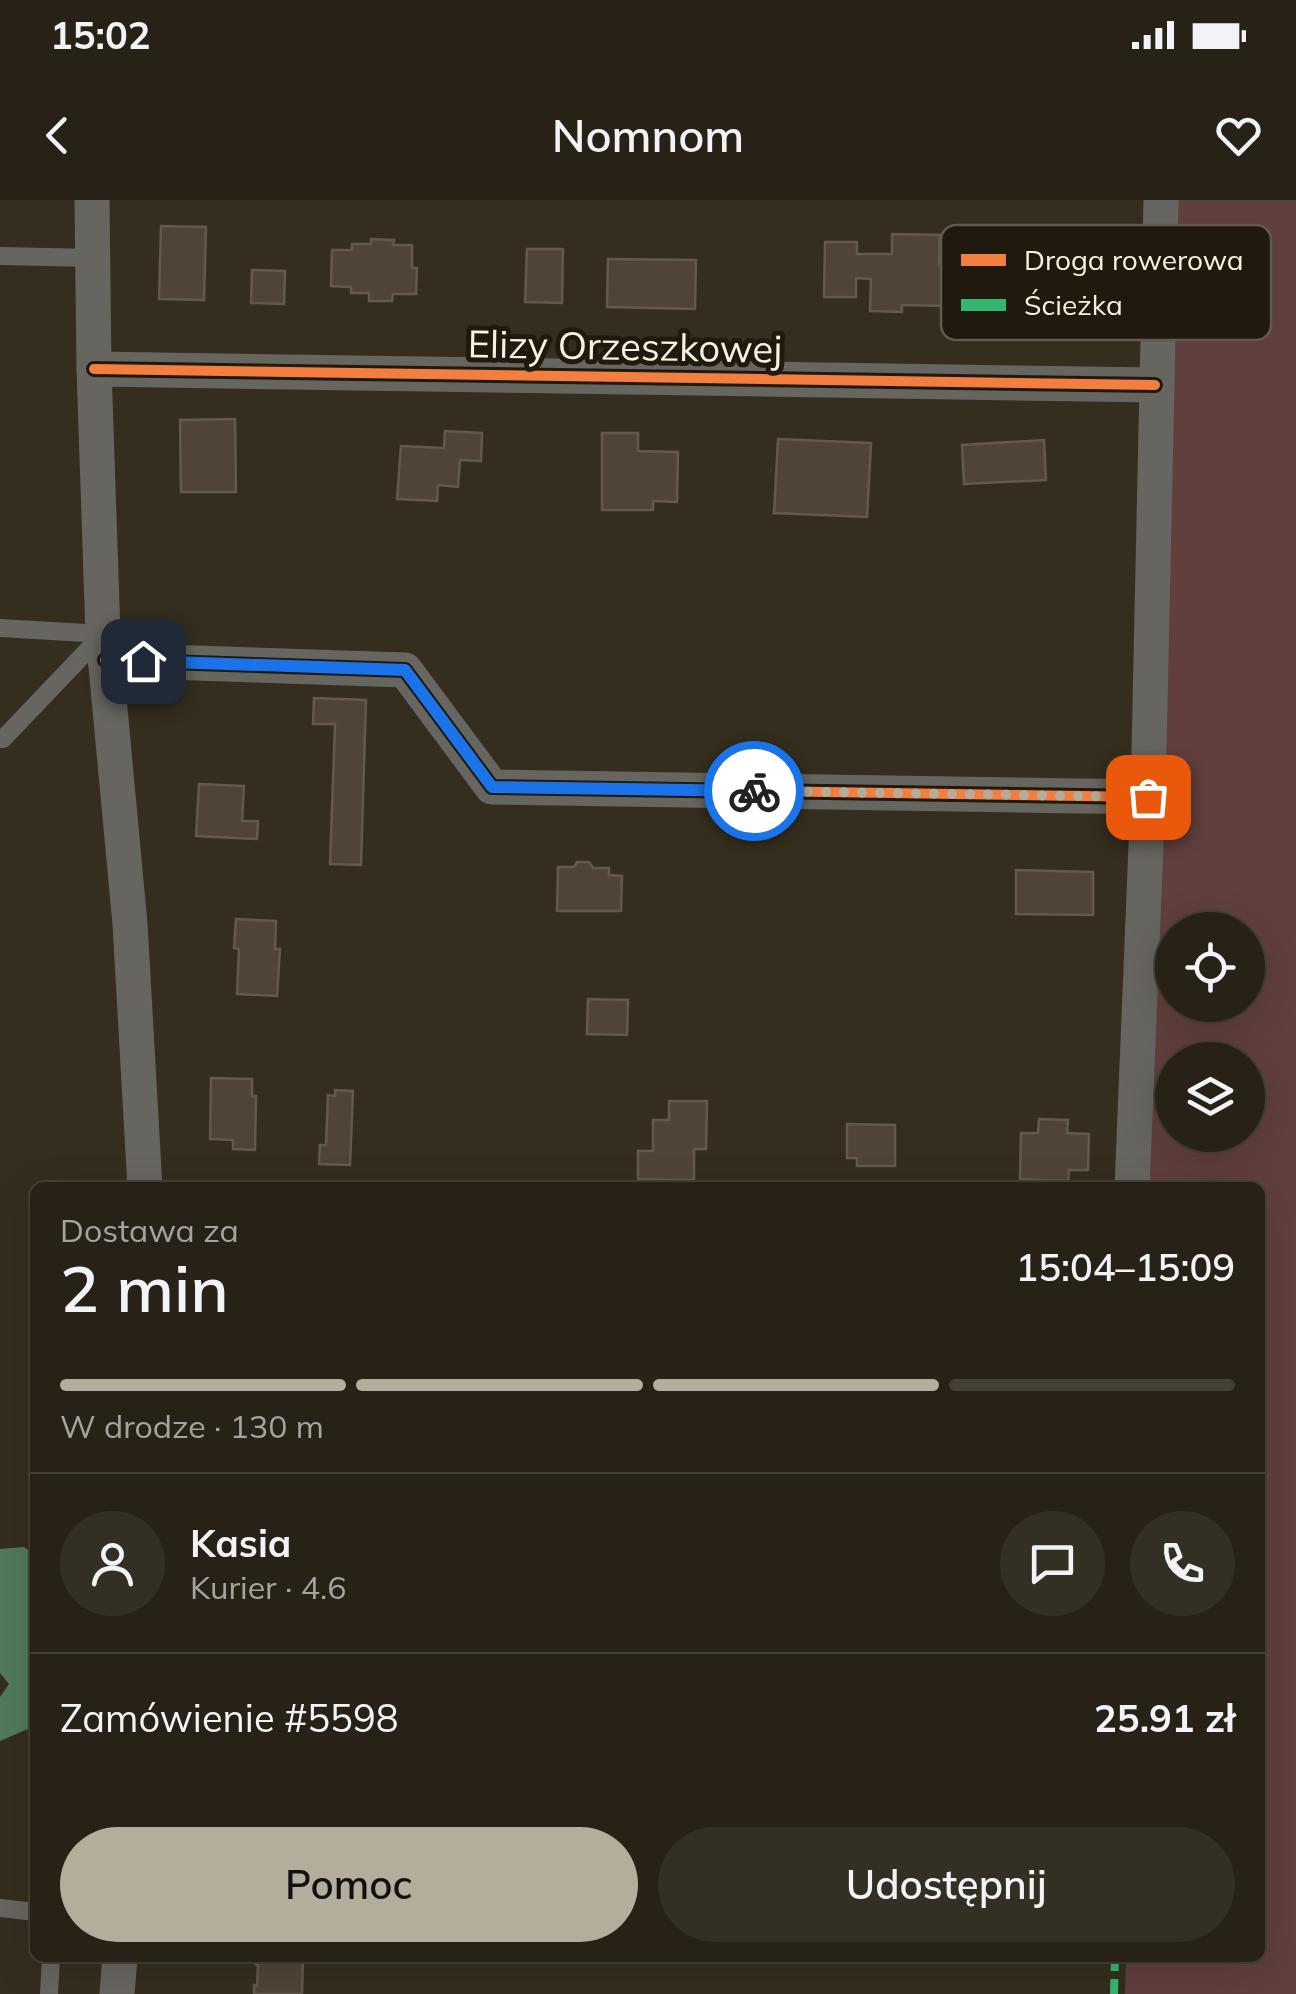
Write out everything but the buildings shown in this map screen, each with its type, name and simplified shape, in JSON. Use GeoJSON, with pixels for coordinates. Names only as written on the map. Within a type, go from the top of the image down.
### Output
{"type":"FeatureCollection","features":[{"type":"Feature","properties":{"kind":"street"},"geometry":{"type":"LineString","coordinates":[[92,200],[104,647],[130,924],[146,1182]]}},
{"type":"Feature","properties":{"kind":"street"},"geometry":{"type":"LineString","coordinates":[[1160,225],[1161,200]]}},
{"type":"Feature","properties":{"kind":"street"},"geometry":{"type":"LineString","coordinates":[[1132,1182],[1148,797],[1157,340]]}},
{"type":"Feature","properties":{"kind":"street","name":"Elizy Orzeszkowej"},"geometry":{"type":"LineString","coordinates":[[94,369],[1156,385]]}},
{"type":"Feature","properties":{"kind":"street"},"geometry":{"type":"LineString","coordinates":[[104,647],[405,670],[492,787],[1148,797]]}},
{"type":"Feature","properties":{"kind":"street"},"geometry":{"type":"LineString","coordinates":[[117,1994],[120,1962]]}},
{"type":"Feature","properties":{"kind":"lane"},"geometry":{"type":"LineString","coordinates":[[0,256],[93,258]]}},
{"type":"Feature","properties":{"kind":"lane"},"geometry":{"type":"LineString","coordinates":[[0,628],[104,647]]}},
{"type":"Feature","properties":{"kind":"lane"},"geometry":{"type":"LineString","coordinates":[[0,739],[104,647]]}},
{"type":"Feature","properties":{"kind":"lane"},"geometry":{"type":"LineString","coordinates":[[0,1908],[30,1911]]}},
{"type":"Feature","properties":{"kind":"lane"},"geometry":{"type":"LineString","coordinates":[[49,1994],[51,1962]]}},
{"type":"Feature","properties":{"kind":"shaded area"},"geometry":{"type":"Polygon","coordinates":[[[1168,200],[1296,200],[1296,1994],[1125,1994],[1126,1962],[1265,1962],[1265,1182],[1144,1182],[1165,340],[1271,340],[1271,225],[1167,225],[1168,200]]]}},
{"type":"Feature","properties":{"kind":"shaded area"},"geometry":{"type":"Polygon","coordinates":[[[24,1547],[30,1551],[30,1728],[0,1741],[0,1697],[9,1684],[0,1673],[0,1549],[24,1547]]]}},
{"type":"Feature","properties":{"kind":"marked path"},"geometry":{"type":"LineString","coordinates":[[1114,1994],[1115,1962]]}},
{"type":"Feature","properties":{"kind":"cycle path"},"geometry":{"type":"LineString","coordinates":[[94,369],[1155,385]]}},
{"type":"Feature","properties":{"kind":"cycle path"},"geometry":{"type":"LineString","coordinates":[[105,660],[405,670],[492,787],[1148,797]]}},
{"type":"Feature","properties":{"kind":"way so far"},"geometry":{"type":"LineString","coordinates":[[754,791],[1148,797]]}},
{"type":"Feature","properties":{"kind":"route"},"geometry":{"type":"LineString","coordinates":[[143,661],[405,670],[492,787],[754,791]]}}]}
